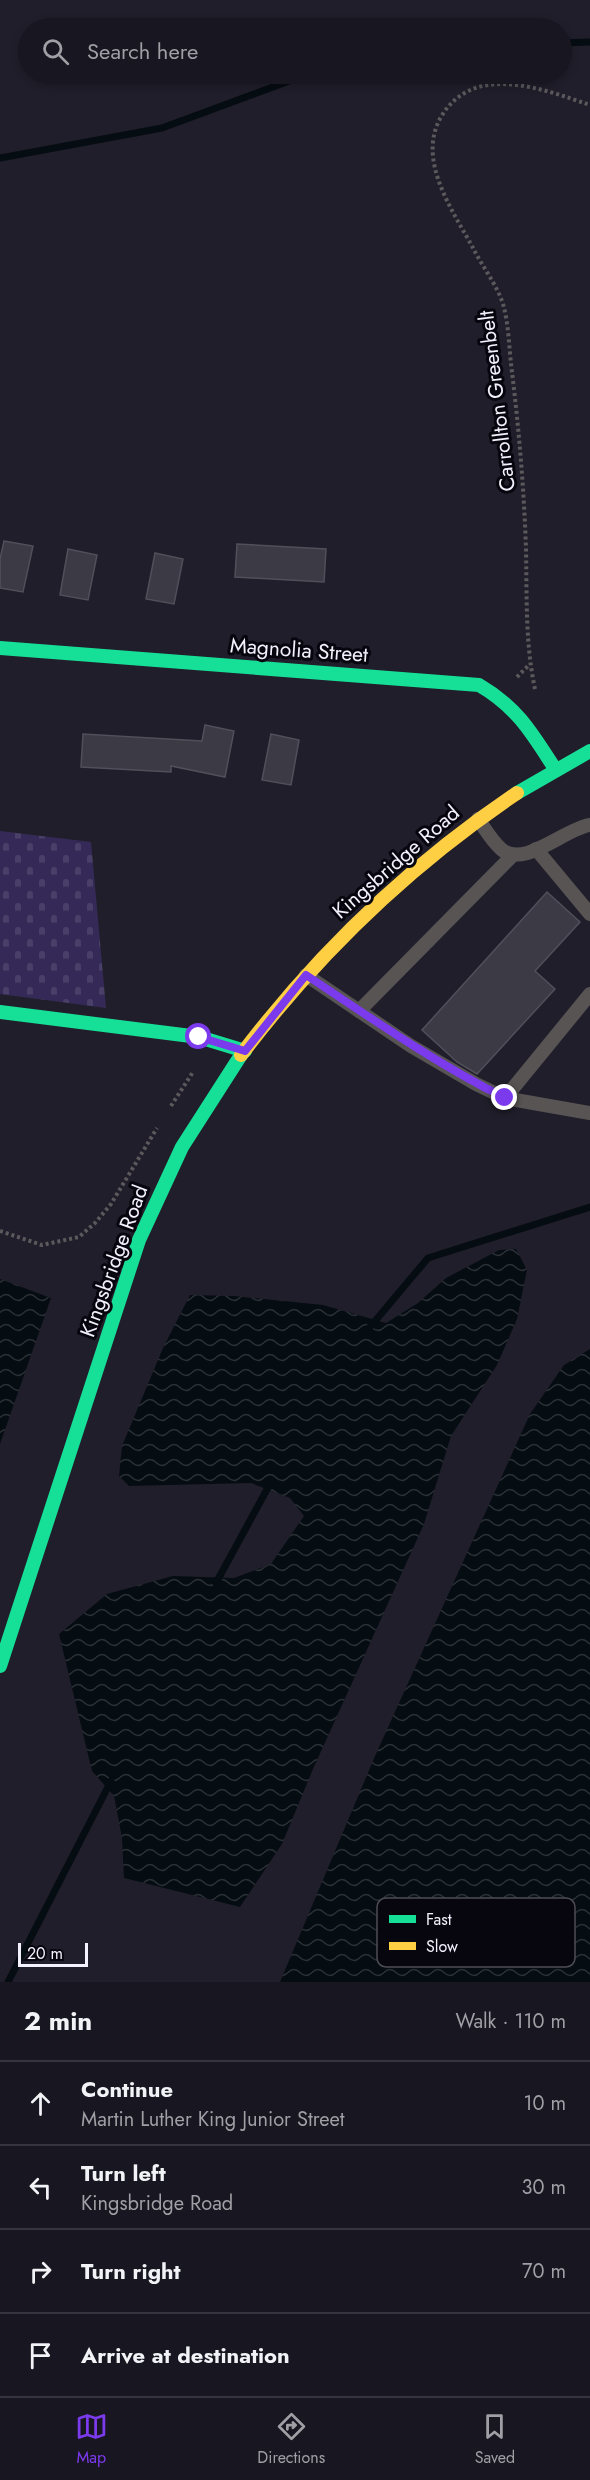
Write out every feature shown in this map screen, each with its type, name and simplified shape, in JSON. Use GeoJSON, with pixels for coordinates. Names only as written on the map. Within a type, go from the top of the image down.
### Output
{"type":"FeatureCollection","features":[{"type":"Feature","properties":{"kind":"street","name":"Magnolia Street"},"geometry":{"type":"LineString","coordinates":[[0,648],[479,685],[502,697],[518,711],[555,769]]}},
{"type":"Feature","properties":{"kind":"street","name":"Kingsbridge Road"},"geometry":{"type":"LineString","coordinates":[[0,1666],[133,1256],[151,1210],[190,1133],[245,1051],[306,975],[352,925],[406,876],[478,819],[555,769],[590,751]]}},
{"type":"Feature","properties":{"kind":"street"},"geometry":{"type":"LineString","coordinates":[[0,1012],[199,1037],[245,1051]]}},
{"type":"Feature","properties":{"kind":"lane"},"geometry":{"type":"LineString","coordinates":[[478,819],[501,849],[513,856]]}},
{"type":"Feature","properties":{"kind":"lane"},"geometry":{"type":"LineString","coordinates":[[359,1011],[513,856],[525,854],[578,827],[590,825]]}},
{"type":"Feature","properties":{"kind":"lane"},"geometry":{"type":"LineString","coordinates":[[536,849],[590,914]]}},
{"type":"Feature","properties":{"kind":"lane"},"geometry":{"type":"LineString","coordinates":[[306,975],[411,1046],[476,1084],[505,1098],[590,1113]]}},
{"type":"Feature","properties":{"kind":"lane"},"geometry":{"type":"LineString","coordinates":[[505,1098],[590,994]]}},
{"type":"Feature","properties":{"kind":"path","name":"Carrollton Greenbelt"},"geometry":{"type":"LineString","coordinates":[[536,693],[530,664],[517,412],[503,304],[445,196],[435,169],[434,134],[441,116],[461,95],[486,85],[505,84],[528,87],[590,105]]}},
{"type":"Feature","properties":{"kind":"path"},"geometry":{"type":"LineString","coordinates":[[514,679],[530,664]]}},
{"type":"Feature","properties":{"kind":"path"},"geometry":{"type":"LineString","coordinates":[[169,1109],[196,1068]]}},
{"type":"Feature","properties":{"kind":"path"},"geometry":{"type":"LineString","coordinates":[[0,1231],[42,1245],[80,1237],[111,1204],[163,1119]]}},
{"type":"Feature","properties":{"kind":"green space"},"geometry":{"type":"Polygon","coordinates":[[[0,831],[91,842],[106,1008],[0,994],[0,831]]]}},
{"type":"Feature","properties":{"kind":"water"},"geometry":{"type":"Polygon","coordinates":[[[516,1249],[527,1270],[517,1319],[497,1365],[451,1436],[424,1524],[313,1769],[282,1844],[240,1907],[124,1878],[122,1838],[114,1796],[92,1771],[59,1634],[107,1594],[173,1576],[234,1578],[271,1564],[304,1516],[290,1498],[251,1483],[129,1486],[119,1476],[122,1446],[163,1348],[190,1295],[234,1296],[323,1305],[386,1323],[418,1303],[446,1278],[499,1250],[516,1249]]]}},
{"type":"Feature","properties":{"kind":"water"},"geometry":{"type":"Polygon","coordinates":[[[0,1279],[51,1298],[0,1444],[0,1279]]]}},
{"type":"Feature","properties":{"kind":"water"},"geometry":{"type":"Polygon","coordinates":[[[590,1349],[590,1982],[280,1982],[375,1756],[530,1414],[564,1365],[590,1349]]]}},
{"type":"Feature","properties":{"kind":"building"},"geometry":{"type":"Polygon","coordinates":[[[4,541],[33,546],[23,592],[0,588],[0,559],[4,541]]]}},
{"type":"Feature","properties":{"kind":"building"},"geometry":{"type":"Polygon","coordinates":[[[237,544],[326,549],[324,582],[235,577],[237,544]]]}},
{"type":"Feature","properties":{"kind":"building"},"geometry":{"type":"Polygon","coordinates":[[[68,549],[97,555],[88,600],[60,595],[68,549]]]}},
{"type":"Feature","properties":{"kind":"building"},"geometry":{"type":"Polygon","coordinates":[[[155,553],[183,559],[174,604],[146,599],[155,553]]]}},
{"type":"Feature","properties":{"kind":"building"},"geometry":{"type":"Polygon","coordinates":[[[205,725],[234,731],[225,777],[171,766],[171,772],[81,767],[83,734],[202,741],[205,725]]]}},
{"type":"Feature","properties":{"kind":"building"},"geometry":{"type":"Polygon","coordinates":[[[271,734],[299,740],[291,785],[262,780],[271,734]]]}},
{"type":"Feature","properties":{"kind":"building"},"geometry":{"type":"Polygon","coordinates":[[[547,892],[580,922],[535,971],[555,989],[477,1074],[457,1062],[422,1030],[547,892]]]}},
{"type":"Feature","properties":{"kind":"waterway"},"geometry":{"type":"LineString","coordinates":[[572,43],[590,42]]}},
{"type":"Feature","properties":{"kind":"waterway"},"geometry":{"type":"LineString","coordinates":[[0,158],[162,128],[281,84]]}},
{"type":"Feature","properties":{"kind":"waterway"},"geometry":{"type":"LineString","coordinates":[[370,1327],[428,1258],[590,1207]]}},
{"type":"Feature","properties":{"kind":"waterway"},"geometry":{"type":"LineString","coordinates":[[216,1583],[271,1482]]}},
{"type":"Feature","properties":{"kind":"waterway"},"geometry":{"type":"LineString","coordinates":[[8,1982],[111,1781]]}},
{"type":"Feature","properties":{"kind":"traffic: fast"},"geometry":{"type":"LineString","coordinates":[[0,648],[479,685],[504,702],[514,712],[531,732],[555,769]]}},
{"type":"Feature","properties":{"kind":"traffic: fast"},"geometry":{"type":"LineString","coordinates":[[517,793],[590,751]]}},
{"type":"Feature","properties":{"kind":"traffic: fast"},"geometry":{"type":"LineString","coordinates":[[0,1012],[199,1037],[245,1051]]}},
{"type":"Feature","properties":{"kind":"traffic: fast"},"geometry":{"type":"LineString","coordinates":[[0,1666],[139,1240],[182,1147],[241,1055]]}},
{"type":"Feature","properties":{"kind":"traffic: slow"},"geometry":{"type":"LineString","coordinates":[[241,1055],[302,981],[368,912],[440,850],[517,793]]}},
{"type":"Feature","properties":{"kind":"route"},"geometry":{"type":"LineString","coordinates":[[199,1037],[245,1051],[306,975],[411,1046],[505,1098]]}}]}
